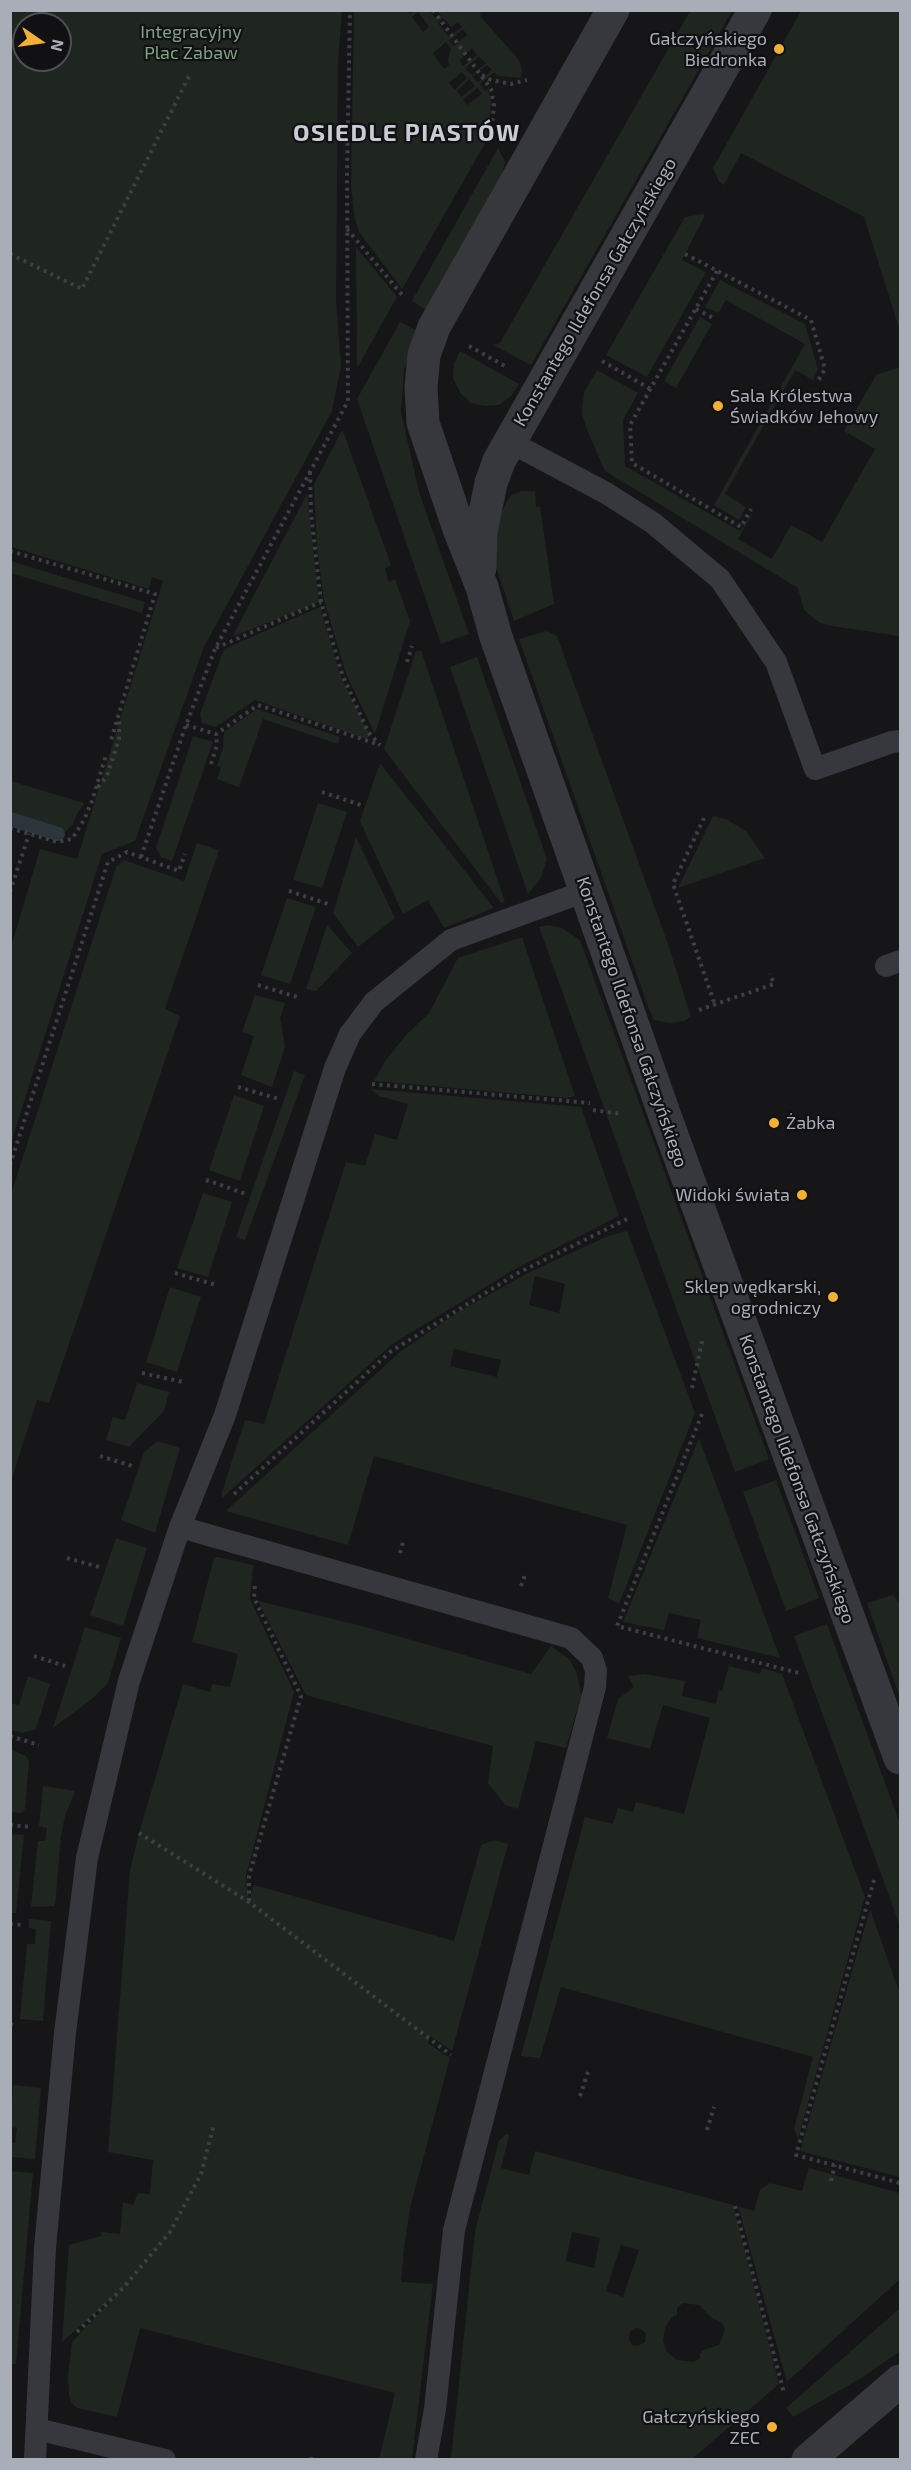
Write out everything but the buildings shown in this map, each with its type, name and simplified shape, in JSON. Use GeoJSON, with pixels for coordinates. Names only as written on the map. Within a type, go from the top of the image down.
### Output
{"type":"FeatureCollection","features":[{"type":"Feature","properties":{"kind":"street","name":"Konstantego Ildefonsa Gałczyńskiego"},"geometry":{"type":"LineString","coordinates":[[613,10],[434,327],[424,355],[421,387],[423,423],[665,1116],[900,1758]]}},
{"type":"Feature","properties":{"kind":"street","name":"Konstantego Ildefonsa Gałczyńskiego"},"geometry":{"type":"LineString","coordinates":[[482,587],[479,560],[481,532],[491,483],[510,442],[755,10]]}},
{"type":"Feature","properties":{"kind":"street"},"geometry":{"type":"LineString","coordinates":[[808,2460],[900,2381]]}},
{"type":"Feature","properties":{"kind":"lane"},"geometry":{"type":"LineString","coordinates":[[510,442],[606,493],[653,523],[720,579],[776,662],[815,769],[900,741]]}},
{"type":"Feature","properties":{"kind":"lane"},"geometry":{"type":"LineString","coordinates":[[35,2460],[45,2248],[66,2033],[87,1858],[129,1681],[180,1527],[225,1415],[326,1097],[350,1034],[374,1002],[451,940],[586,891]]}},
{"type":"Feature","properties":{"kind":"lane"},"geometry":{"type":"LineString","coordinates":[[180,1527],[571,1638],[592,1658],[596,1671],[595,1688],[454,2230],[435,2409],[426,2460]]}},
{"type":"Feature","properties":{"kind":"lane"},"geometry":{"type":"LineString","coordinates":[[37,2429],[165,2460]]}},
{"type":"Feature","properties":{"kind":"path"},"geometry":{"type":"LineString","coordinates":[[141,857],[186,725],[216,649],[348,401],[347,230],[350,10]]}},
{"type":"Feature","properties":{"kind":"path"},"geometry":{"type":"LineString","coordinates":[[433,10],[491,89],[494,106],[488,148]]}},
{"type":"Feature","properties":{"kind":"path"},"geometry":{"type":"LineString","coordinates":[[482,74],[491,80],[511,84],[531,79]]}},
{"type":"Feature","properties":{"kind":"path"},"geometry":{"type":"LineString","coordinates":[[10,254],[82,289],[189,76]]}},
{"type":"Feature","properties":{"kind":"path"},"geometry":{"type":"LineString","coordinates":[[347,230],[406,299]]}},
{"type":"Feature","properties":{"kind":"path"},"geometry":{"type":"LineString","coordinates":[[685,254],[811,320],[825,369],[818,381]]}},
{"type":"Feature","properties":{"kind":"path"},"geometry":{"type":"LineString","coordinates":[[717,271],[652,390],[630,425],[632,464],[741,527],[751,509]]}},
{"type":"Feature","properties":{"kind":"path"},"geometry":{"type":"LineString","coordinates":[[696,309],[716,319]]}},
{"type":"Feature","properties":{"kind":"path"},"geometry":{"type":"LineString","coordinates":[[464,343],[515,371]]}},
{"type":"Feature","properties":{"kind":"path"},"geometry":{"type":"LineString","coordinates":[[593,356],[652,390]]}},
{"type":"Feature","properties":{"kind":"path"},"geometry":{"type":"LineString","coordinates":[[216,734],[258,705],[380,745],[368,732],[342,674],[321,602],[311,513],[310,471]]}},
{"type":"Feature","properties":{"kind":"path"},"geometry":{"type":"LineString","coordinates":[[10,551],[154,594],[111,740]]}},
{"type":"Feature","properties":{"kind":"path"},"geometry":{"type":"LineString","coordinates":[[216,649],[321,602]]}},
{"type":"Feature","properties":{"kind":"path"},"geometry":{"type":"LineString","coordinates":[[407,662],[412,646]]}},
{"type":"Feature","properties":{"kind":"path"},"geometry":{"type":"LineString","coordinates":[[96,790],[107,776],[119,739],[119,713]]}},
{"type":"Feature","properties":{"kind":"path"},"geometry":{"type":"LineString","coordinates":[[186,725],[216,734]]}},
{"type":"Feature","properties":{"kind":"path"},"geometry":{"type":"LineString","coordinates":[[211,765],[217,745],[216,734]]}},
{"type":"Feature","properties":{"kind":"path"},"geometry":{"type":"LineString","coordinates":[[10,828],[57,842],[64,843],[72,839],[84,820],[106,755]]}},
{"type":"Feature","properties":{"kind":"path"},"geometry":{"type":"LineString","coordinates":[[321,792],[361,805]]}},
{"type":"Feature","properties":{"kind":"path"},"geometry":{"type":"LineString","coordinates":[[704,818],[673,884],[715,1005]]}},
{"type":"Feature","properties":{"kind":"path"},"geometry":{"type":"LineString","coordinates":[[10,892],[29,834]]}},
{"type":"Feature","properties":{"kind":"path"},"geometry":{"type":"LineString","coordinates":[[10,1165],[108,862],[127,852],[179,871],[185,854]]}},
{"type":"Feature","properties":{"kind":"path"},"geometry":{"type":"LineString","coordinates":[[289,891],[328,904]]}},
{"type":"Feature","properties":{"kind":"path"},"geometry":{"type":"LineString","coordinates":[[699,1010],[774,984],[770,974]]}},
{"type":"Feature","properties":{"kind":"path"},"geometry":{"type":"LineString","coordinates":[[258,985],[297,997]]}},
{"type":"Feature","properties":{"kind":"path"},"geometry":{"type":"LineString","coordinates":[[372,1083],[590,1103]]}},
{"type":"Feature","properties":{"kind":"path"},"geometry":{"type":"LineString","coordinates":[[237,1087],[279,1099]]}},
{"type":"Feature","properties":{"kind":"path"},"geometry":{"type":"LineString","coordinates":[[206,1180],[246,1194]]}},
{"type":"Feature","properties":{"kind":"path"},"geometry":{"type":"LineString","coordinates":[[227,1500],[390,1353],[516,1274],[629,1218]]}},
{"type":"Feature","properties":{"kind":"path"},"geometry":{"type":"LineString","coordinates":[[175,1273],[216,1285]]}},
{"type":"Feature","properties":{"kind":"path"},"geometry":{"type":"LineString","coordinates":[[142,1373],[183,1382]]}},
{"type":"Feature","properties":{"kind":"path"},"geometry":{"type":"LineString","coordinates":[[702,1414],[617,1626],[799,1673]]}},
{"type":"Feature","properties":{"kind":"path"},"geometry":{"type":"LineString","coordinates":[[100,1456],[132,1466]]}},
{"type":"Feature","properties":{"kind":"path"},"geometry":{"type":"LineString","coordinates":[[249,1902],[249,1876],[301,1696],[254,1598],[257,1550]]}},
{"type":"Feature","properties":{"kind":"path"},"geometry":{"type":"LineString","coordinates":[[67,1558],[99,1567]]}},
{"type":"Feature","properties":{"kind":"path"},"geometry":{"type":"LineString","coordinates":[[34,1656],[65,1666]]}},
{"type":"Feature","properties":{"kind":"path"},"geometry":{"type":"LineString","coordinates":[[10,1736],[39,1745]]}},
{"type":"Feature","properties":{"kind":"path"},"geometry":{"type":"LineString","coordinates":[[10,1825],[32,1827]]}},
{"type":"Feature","properties":{"kind":"path"},"geometry":{"type":"LineString","coordinates":[[139,1833],[249,1902],[451,2055]]}},
{"type":"Feature","properties":{"kind":"path"},"geometry":{"type":"LineString","coordinates":[[874,1880],[796,2155],[900,2183]]}},
{"type":"Feature","properties":{"kind":"path"},"geometry":{"type":"LineString","coordinates":[[10,1924],[22,1925]]}},
{"type":"Feature","properties":{"kind":"path"},"geometry":{"type":"LineString","coordinates":[[580,2096],[588,2072]]}},
{"type":"Feature","properties":{"kind":"path"},"geometry":{"type":"LineString","coordinates":[[706,2130],[714,2107]]}},
{"type":"Feature","properties":{"kind":"path"},"geometry":{"type":"LineString","coordinates":[[74,2334],[124,2288],[170,2232],[201,2174],[214,2124]]}},
{"type":"Feature","properties":{"kind":"path"},"geometry":{"type":"LineString","coordinates":[[831,2181],[835,2165]]}},
{"type":"Feature","properties":{"kind":"path"},"geometry":{"type":"LineString","coordinates":[[735,2206],[784,2392]]}},
{"type":"Feature","properties":{"kind":"path"},"geometry":{"type":"LineString","coordinates":[[311,2460],[313,2453]]}},
{"type":"Feature","properties":{"kind":"green space","name":"Integracyjny Plac Zabaw"},"geometry":{"type":"Polygon","coordinates":[[[10,11],[342,11],[338,62],[336,301],[341,366],[332,411],[204,647],[135,841],[102,854],[11,1143],[11,947],[40,849],[77,859],[163,581],[152,577],[149,589],[11,547],[10,11]]]}},
{"type":"Feature","properties":{"kind":"green space"},"geometry":{"type":"Polygon","coordinates":[[[354,11],[407,11],[410,14],[413,11],[430,11],[437,20],[441,16],[438,11],[480,11],[481,17],[519,60],[521,78],[498,76],[494,72],[480,84],[485,91],[488,89],[491,101],[488,138],[402,289],[359,232],[354,216],[351,184],[354,11]],[[418,12],[412,17],[423,32],[429,27],[418,12]],[[443,18],[438,23],[449,37],[462,27],[458,22],[451,27],[443,18]],[[463,29],[449,41],[454,46],[467,35],[463,29]],[[446,42],[433,53],[444,69],[449,65],[451,49],[446,42]],[[472,48],[460,60],[463,66],[477,55],[472,48]],[[479,57],[465,68],[472,75],[486,63],[479,57]],[[487,65],[472,77],[478,82],[492,70],[487,65]],[[462,72],[449,83],[455,90],[467,78],[462,72]],[[469,79],[457,91],[461,97],[475,86],[469,79]],[[477,88],[463,100],[467,105],[482,94],[477,88]]]}},
{"type":"Feature","properties":{"kind":"green space"},"geometry":{"type":"Polygon","coordinates":[[[690,11],[732,11],[531,365],[493,345],[500,343],[690,11]]]}},
{"type":"Feature","properties":{"kind":"green space"},"geometry":{"type":"Polygon","coordinates":[[[801,11],[900,11],[900,331],[864,217],[741,153],[724,185],[719,182],[713,168],[801,11]]]}},
{"type":"Feature","properties":{"kind":"green space"},"geometry":{"type":"Polygon","coordinates":[[[498,148],[505,162],[500,182],[428,311],[412,301],[498,148]]]}},
{"type":"Feature","properties":{"kind":"green space"},"geometry":{"type":"Polygon","coordinates":[[[705,215],[682,260],[706,272],[647,377],[606,355],[685,217],[705,215]]]}},
{"type":"Feature","properties":{"kind":"green space"},"geometry":{"type":"Polygon","coordinates":[[[356,247],[397,297],[357,368],[356,247]]]}},
{"type":"Feature","properties":{"kind":"green space"},"geometry":{"type":"Polygon","coordinates":[[[720,280],[805,324],[818,369],[813,380],[795,370],[725,494],[746,507],[739,520],[714,505],[805,344],[726,300],[718,313],[705,307],[720,280]]]}},
{"type":"Feature","properties":{"kind":"green space"},"geometry":{"type":"Polygon","coordinates":[[[700,317],[712,324],[676,388],[664,381],[700,317]]]}},
{"type":"Feature","properties":{"kind":"green space"},"geometry":{"type":"Polygon","coordinates":[[[400,322],[417,331],[404,370],[401,412],[419,492],[469,634],[441,644],[357,399],[400,322]]]}},
{"type":"Feature","properties":{"kind":"green space"},"geometry":{"type":"Polygon","coordinates":[[[460,351],[519,384],[511,396],[499,405],[484,406],[471,403],[461,394],[453,378],[454,364],[460,351]]]}},
{"type":"Feature","properties":{"kind":"green space"},"geometry":{"type":"Polygon","coordinates":[[[900,367],[900,638],[820,623],[804,610],[798,588],[605,471],[582,414],[584,392],[597,370],[638,393],[623,420],[625,466],[740,531],[754,511],[738,539],[772,559],[791,525],[822,542],[875,449],[844,431],[876,375],[900,367]]]}},
{"type":"Feature","properties":{"kind":"green space"},"geometry":{"type":"Polygon","coordinates":[[[343,431],[391,565],[385,569],[389,582],[395,579],[410,621],[375,734],[346,674],[324,600],[317,548],[314,484],[343,431]]]}},
{"type":"Feature","properties":{"kind":"green space"},"geometry":{"type":"Polygon","coordinates":[[[522,491],[535,491],[536,507],[540,506],[554,604],[514,621],[496,567],[498,518],[511,495],[522,491]]]}},
{"type":"Feature","properties":{"kind":"green space"},"geometry":{"type":"Polygon","coordinates":[[[307,494],[319,602],[232,637],[307,494]]]}},
{"type":"Feature","properties":{"kind":"green space"},"geometry":{"type":"Polygon","coordinates":[[[11,561],[145,602],[142,613],[11,573],[11,561]]]}},
{"type":"Feature","properties":{"kind":"green space"},"geometry":{"type":"Polygon","coordinates":[[[320,607],[340,675],[370,736],[366,739],[255,700],[216,727],[202,723],[200,714],[224,649],[320,607]]]}},
{"type":"Feature","properties":{"kind":"green space"},"geometry":{"type":"Polygon","coordinates":[[[547,631],[557,636],[669,947],[691,1017],[684,1021],[670,1023],[654,1020],[649,1009],[519,639],[547,631]]]}},
{"type":"Feature","properties":{"kind":"green space"},"geometry":{"type":"Polygon","coordinates":[[[421,650],[505,902],[501,903],[384,749],[416,651],[421,650]]]}},
{"type":"Feature","properties":{"kind":"green space"},"geometry":{"type":"Polygon","coordinates":[[[477,657],[547,859],[541,878],[528,894],[450,667],[477,657]]]}},
{"type":"Feature","properties":{"kind":"green space"},"geometry":{"type":"Polygon","coordinates":[[[257,709],[340,737],[338,744],[263,719],[239,787],[217,779],[221,768],[217,766],[223,748],[224,732],[257,709]]]}},
{"type":"Feature","properties":{"kind":"green space"},"geometry":{"type":"Polygon","coordinates":[[[193,736],[213,742],[172,861],[161,857],[156,848],[193,736]]]}},
{"type":"Feature","properties":{"kind":"green space"},"geometry":{"type":"Polygon","coordinates":[[[380,763],[494,908],[444,928],[428,900],[403,914],[360,821],[380,763]]]}},
{"type":"Feature","properties":{"kind":"green space"},"geometry":{"type":"Polygon","coordinates":[[[11,781],[84,803],[73,824],[65,832],[58,834],[11,819],[11,781]]]}},
{"type":"Feature","properties":{"kind":"green space"},"geometry":{"type":"Polygon","coordinates":[[[318,803],[347,812],[322,888],[293,880],[318,803]]]}},
{"type":"Feature","properties":{"kind":"green space"},"geometry":{"type":"Polygon","coordinates":[[[713,816],[726,819],[746,831],[765,858],[678,888],[713,816]]]}},
{"type":"Feature","properties":{"kind":"green space"},"geometry":{"type":"Polygon","coordinates":[[[356,837],[395,918],[358,947],[333,913],[356,837]]]}},
{"type":"Feature","properties":{"kind":"green space"},"geometry":{"type":"Polygon","coordinates":[[[197,843],[219,850],[165,1009],[180,1016],[49,1403],[37,1400],[11,1481],[11,1194],[116,867],[124,860],[184,881],[197,843]]]}},
{"type":"Feature","properties":{"kind":"green space"},"geometry":{"type":"Polygon","coordinates":[[[287,898],[316,907],[290,984],[261,975],[287,898]]]}},
{"type":"Feature","properties":{"kind":"green space"},"geometry":{"type":"Polygon","coordinates":[[[327,925],[352,953],[316,991],[306,989],[327,925]]]}},
{"type":"Feature","properties":{"kind":"green space"},"geometry":{"type":"Polygon","coordinates":[[[548,925],[562,928],[580,940],[769,1459],[735,1472],[539,927],[548,925]]]}},
{"type":"Feature","properties":{"kind":"green space"},"geometry":{"type":"Polygon","coordinates":[[[522,937],[575,1096],[567,1098],[374,1081],[385,1061],[407,1034],[429,1013],[458,958],[522,937]]]}},
{"type":"Feature","properties":{"kind":"green space"},"geometry":{"type":"Polygon","coordinates":[[[255,995],[285,1003],[280,1018],[285,1047],[272,1087],[241,1075],[254,1036],[242,1032],[255,995]]]}},
{"type":"Feature","properties":{"kind":"green space"},"geometry":{"type":"Polygon","coordinates":[[[294,1071],[305,1075],[245,1240],[236,1237],[294,1071]]]}},
{"type":"Feature","properties":{"kind":"green space"},"geometry":{"type":"Polygon","coordinates":[[[370,1089],[581,1107],[619,1216],[515,1269],[391,1345],[222,1498],[245,1420],[264,1424],[346,1162],[365,1166],[375,1134],[397,1140],[408,1104],[379,1096],[370,1089]]]}},
{"type":"Feature","properties":{"kind":"green space"},"geometry":{"type":"Polygon","coordinates":[[[234,1095],[264,1106],[240,1181],[209,1170],[234,1095]]]}},
{"type":"Feature","properties":{"kind":"green space"},"geometry":{"type":"Polygon","coordinates":[[[203,1193],[232,1202],[208,1277],[177,1268],[203,1193]]]}},
{"type":"Feature","properties":{"kind":"green space"},"geometry":{"type":"Polygon","coordinates":[[[627,1231],[695,1413],[619,1604],[608,1598],[627,1525],[374,1456],[348,1545],[226,1511],[400,1352],[458,1312],[530,1272],[608,1236],[627,1231]],[[535,1276],[529,1305],[559,1313],[565,1284],[535,1276]],[[454,1349],[450,1366],[497,1377],[501,1360],[454,1349]]]}},
{"type":"Feature","properties":{"kind":"green space"},"geometry":{"type":"Polygon","coordinates":[[[170,1287],[201,1297],[177,1372],[146,1362],[170,1287]]]}},
{"type":"Feature","properties":{"kind":"green space"},"geometry":{"type":"Polygon","coordinates":[[[137,1383],[169,1392],[164,1411],[129,1447],[106,1440],[113,1417],[125,1420],[137,1383]]]}},
{"type":"Feature","properties":{"kind":"green space"},"geometry":{"type":"Polygon","coordinates":[[[699,1438],[780,1658],[697,1638],[701,1620],[669,1613],[664,1630],[623,1622],[699,1438]]]}},
{"type":"Feature","properties":{"kind":"green space"},"geometry":{"type":"Polygon","coordinates":[[[158,1441],[180,1448],[155,1533],[121,1520],[144,1452],[158,1441]]]}},
{"type":"Feature","properties":{"kind":"green space"},"geometry":{"type":"Polygon","coordinates":[[[776,1480],[819,1598],[786,1611],[743,1492],[776,1480]]]}},
{"type":"Feature","properties":{"kind":"green space"},"geometry":{"type":"Polygon","coordinates":[[[116,1538],[147,1548],[123,1626],[90,1615],[116,1538]]]}},
{"type":"Feature","properties":{"kind":"green space"},"geometry":{"type":"Polygon","coordinates":[[[214,1558],[253,1565],[250,1599],[294,1692],[246,1876],[249,1900],[254,1885],[454,1941],[481,1845],[495,1840],[508,1844],[452,2051],[430,2036],[428,2043],[450,2058],[410,2208],[404,2248],[401,2282],[433,2284],[412,2459],[379,2459],[395,2393],[140,2328],[117,2417],[77,2408],[71,2403],[69,2394],[68,2376],[72,2342],[116,2295],[62,2342],[69,2245],[101,2236],[102,2232],[120,2234],[123,2202],[133,2205],[138,2193],[150,2194],[153,2160],[108,2152],[130,1870],[183,1684],[210,1692],[212,1684],[230,1687],[238,1654],[192,1642],[214,1558]]]}},
{"type":"Feature","properties":{"kind":"green space"},"geometry":{"type":"Polygon","coordinates":[[[893,1595],[900,1603],[900,1698],[867,1603],[893,1595]]]}},
{"type":"Feature","properties":{"kind":"green space"},"geometry":{"type":"Polygon","coordinates":[[[258,1601],[362,1626],[531,1674],[551,1646],[570,1660],[577,1674],[580,1688],[581,1696],[566,1748],[536,1741],[518,1809],[505,1805],[488,1783],[493,1746],[306,1695],[258,1601]]]}},
{"type":"Feature","properties":{"kind":"green space"},"geometry":{"type":"Polygon","coordinates":[[[827,1624],[900,1824],[900,1926],[794,1636],[827,1624]]]}},
{"type":"Feature","properties":{"kind":"green space"},"geometry":{"type":"Polygon","coordinates":[[[85,1627],[121,1638],[108,1683],[92,1699],[53,1728],[85,1627]]]}},
{"type":"Feature","properties":{"kind":"green space"},"geometry":{"type":"Polygon","coordinates":[[[729,1666],[760,1674],[762,1668],[782,1674],[865,1897],[798,2139],[794,2129],[813,2057],[561,1987],[540,2058],[521,2056],[585,1817],[613,1824],[618,1808],[633,1812],[636,1802],[684,1814],[710,1718],[663,1705],[650,1749],[607,1738],[618,1699],[634,1687],[628,1676],[644,1674],[685,1681],[682,1696],[716,1704],[729,1666]]]}},
{"type":"Feature","properties":{"kind":"green space"},"geometry":{"type":"Polygon","coordinates":[[[28,1676],[50,1684],[36,1729],[23,1733],[11,1730],[11,1703],[19,1705],[28,1676]]]}},
{"type":"Feature","properties":{"kind":"green space"},"geometry":{"type":"Polygon","coordinates":[[[10,1749],[26,1756],[29,1762],[25,1809],[21,1813],[11,1812],[10,1749]]]}},
{"type":"Feature","properties":{"kind":"green space"},"geometry":{"type":"Polygon","coordinates":[[[43,1786],[75,1791],[65,1816],[61,1836],[55,1906],[31,1907],[38,1841],[45,1841],[47,1828],[39,1826],[43,1786]]]}},
{"type":"Feature","properties":{"kind":"green space"},"geometry":{"type":"Polygon","coordinates":[[[10,1834],[24,1835],[16,1913],[11,1913],[10,1834]]]}},
{"type":"Feature","properties":{"kind":"green space"},"geometry":{"type":"Polygon","coordinates":[[[870,1909],[900,1994],[900,2177],[800,2151],[870,1909]]]}},
{"type":"Feature","properties":{"kind":"green space"},"geometry":{"type":"Polygon","coordinates":[[[29,1919],[51,1921],[43,2021],[20,2019],[27,1944],[35,1944],[36,1929],[29,1928],[29,1919]]]}},
{"type":"Feature","properties":{"kind":"green space"},"geometry":{"type":"Polygon","coordinates":[[[13,2085],[41,2088],[35,2159],[11,2157],[11,2143],[15,2143],[17,2128],[11,2127],[13,2085]]]}},
{"type":"Feature","properties":{"kind":"green space"},"geometry":{"type":"Polygon","coordinates":[[[506,2134],[509,2135],[501,2168],[529,2175],[535,2151],[733,2205],[779,2384],[692,2459],[451,2459],[475,2231],[499,2141],[506,2134]],[[572,2232],[566,2261],[594,2268],[600,2238],[572,2232]],[[621,2245],[606,2291],[623,2297],[639,2250],[621,2245]],[[683,2303],[677,2308],[677,2315],[671,2318],[665,2328],[663,2341],[666,2351],[677,2360],[694,2362],[700,2358],[703,2350],[719,2345],[725,2329],[722,2323],[712,2318],[699,2305],[683,2303]],[[636,2328],[630,2332],[629,2340],[632,2345],[638,2346],[645,2342],[646,2334],[641,2329],[636,2328]]]}},
{"type":"Feature","properties":{"kind":"green space"},"geometry":{"type":"Polygon","coordinates":[[[809,2168],[900,2193],[900,2279],[787,2382],[738,2206],[754,2211],[760,2190],[770,2183],[802,2191],[809,2168]]]}},
{"type":"Feature","properties":{"kind":"green space"},"geometry":{"type":"Polygon","coordinates":[[[10,2171],[33,2173],[16,2364],[10,2364],[10,2171]]]}},
{"type":"Feature","properties":{"kind":"green space"},"geometry":{"type":"Polygon","coordinates":[[[900,2308],[900,2351],[863,2377],[793,2417],[786,2408],[900,2308]]]}},
{"type":"Feature","properties":{"kind":"waterway"},"geometry":{"type":"LineString","coordinates":[[10,819],[58,834]]}},
{"type":"Feature","properties":{"kind":"place","name":"Gałczyńskiego Biedronka"},"geometry":{"type":"Point","coordinates":[779,49]}},
{"type":"Feature","properties":{"kind":"place","name":"Sala Królestwa Świadków Jehowy"},"geometry":{"type":"Point","coordinates":[718,406]}},
{"type":"Feature","properties":{"kind":"place","name":"Żabka"},"geometry":{"type":"Point","coordinates":[774,1123]}},
{"type":"Feature","properties":{"kind":"place","name":"Widoki świata"},"geometry":{"type":"Point","coordinates":[802,1195]}},
{"type":"Feature","properties":{"kind":"place","name":"Sklep wędkarski, ogrodniczy"},"geometry":{"type":"Point","coordinates":[833,1297]}},
{"type":"Feature","properties":{"kind":"place","name":"Gałczyńskiego ZEC"},"geometry":{"type":"Point","coordinates":[772,2427]}},
{"type":"Feature","properties":{"kind":"district","name":"OSIEDLE PIASTÓW"},"geometry":{"type":"Point","coordinates":[407,133]}}]}
